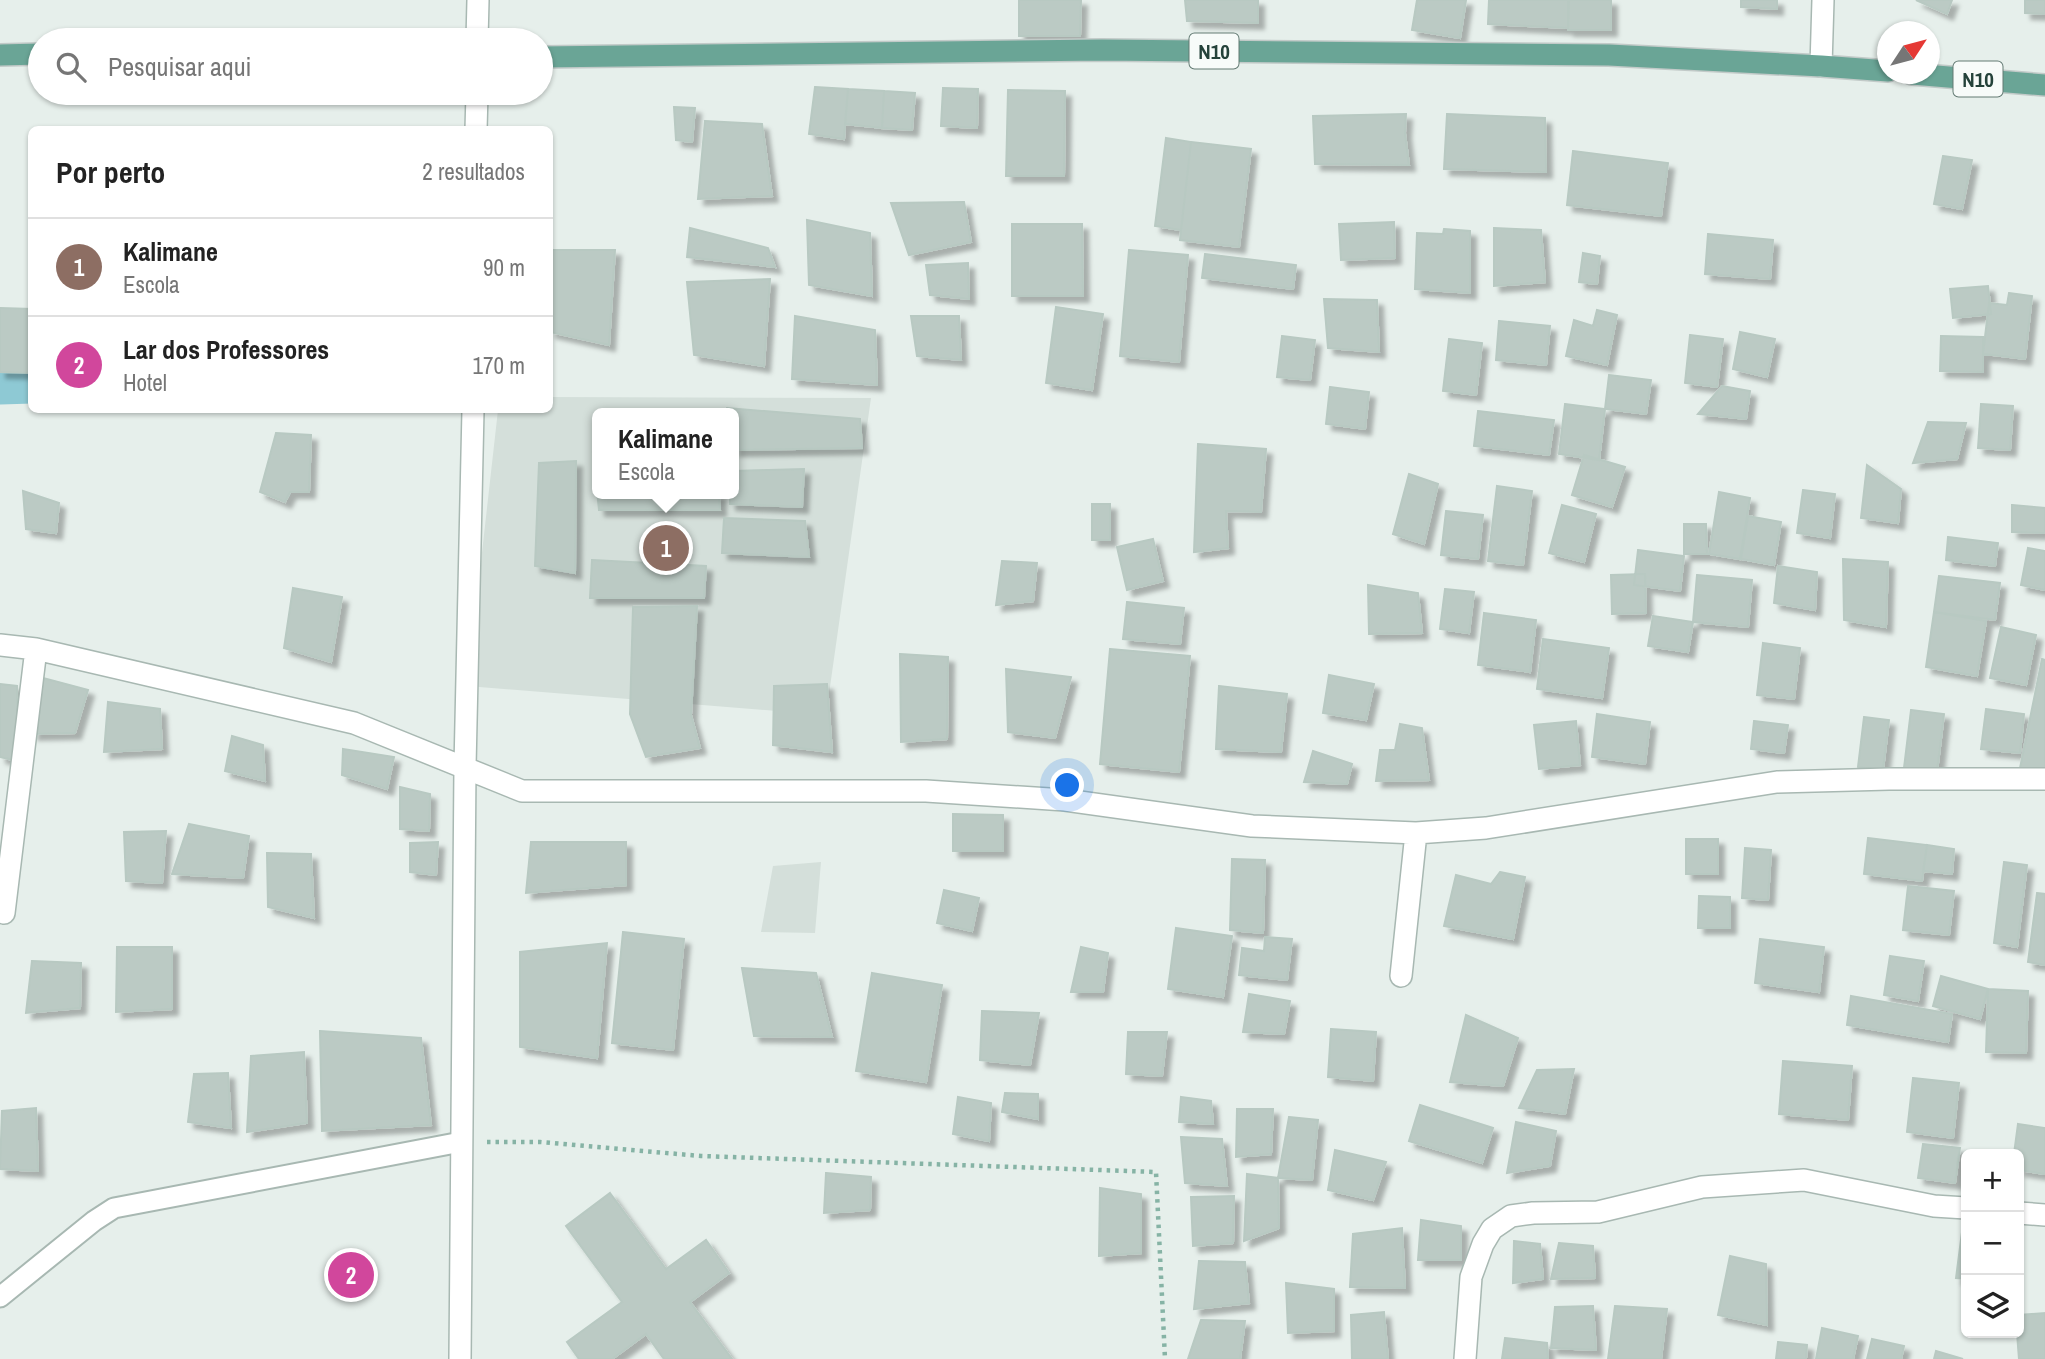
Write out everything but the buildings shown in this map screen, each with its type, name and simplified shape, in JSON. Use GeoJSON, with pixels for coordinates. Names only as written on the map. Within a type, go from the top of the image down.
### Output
{"type":"FeatureCollection","features":[{"type":"Feature","properties":{"kind":"main road","name":"N10"},"geometry":{"type":"LineString","coordinates":[[553,57],[1102,50],[1609,55],[1877,70]]}},
{"type":"Feature","properties":{"kind":"main road"},"geometry":{"type":"LineString","coordinates":[[0,55],[28,54]]}},
{"type":"Feature","properties":{"kind":"main road","name":"N10"},"geometry":{"type":"LineString","coordinates":[[1940,76],[2045,85]]}},
{"type":"Feature","properties":{"kind":"street"},"geometry":{"type":"LineString","coordinates":[[477,28],[478,0]]}},
{"type":"Feature","properties":{"kind":"street"},"geometry":{"type":"LineString","coordinates":[[1821,66],[1823,0]]}},
{"type":"Feature","properties":{"kind":"street"},"geometry":{"type":"LineString","coordinates":[[476,126],[477,105]]}},
{"type":"Feature","properties":{"kind":"street"},"geometry":{"type":"LineString","coordinates":[[460,1359],[465,767],[473,413]]}},
{"type":"Feature","properties":{"kind":"street"},"geometry":{"type":"LineString","coordinates":[[0,645],[36,649],[354,723],[522,791],[926,791],[1065,800],[1252,826],[1416,833],[1486,828],[1777,782],[2045,779]]}},
{"type":"Feature","properties":{"kind":"street"},"geometry":{"type":"LineString","coordinates":[[4,913],[36,649]]}},
{"type":"Feature","properties":{"kind":"street"},"geometry":{"type":"LineString","coordinates":[[1401,976],[1416,833]]}},
{"type":"Feature","properties":{"kind":"street"},"geometry":{"type":"LineString","coordinates":[[1465,1359],[1471,1277],[1483,1244],[1492,1229],[1511,1216],[1598,1212],[1702,1187],[1804,1180],[1934,1206],[1961,1208]]}},
{"type":"Feature","properties":{"kind":"street"},"geometry":{"type":"LineString","coordinates":[[2024,1213],[2045,1215]]}},
{"type":"Feature","properties":{"kind":"lane"},"geometry":{"type":"LineString","coordinates":[[0,1297],[114,1208],[461,1142]]}},
{"type":"Feature","properties":{"kind":"path"},"geometry":{"type":"LineString","coordinates":[[461,1142],[540,1142],[701,1156],[1156,1172],[1165,1359]]}},
{"type":"Feature","properties":{"kind":"shaded area"},"geometry":{"type":"Polygon","coordinates":[[[553,397],[871,398],[826,715],[467,686],[498,413],[553,413],[553,397]]]}},
{"type":"Feature","properties":{"kind":"shaded area"},"geometry":{"type":"Polygon","coordinates":[[[821,862],[815,933],[761,932],[773,866],[821,862]]]}},
{"type":"Feature","properties":{"kind":"waterway"},"geometry":{"type":"LineString","coordinates":[[0,387],[28,386]]}},
{"type":"Feature","properties":{"kind":"place","name":"Kalimane"},"geometry":{"type":"Point","coordinates":[666,548]}},
{"type":"Feature","properties":{"kind":"place","name":"Lar dos Professores"},"geometry":{"type":"Point","coordinates":[351,1275]}}]}
